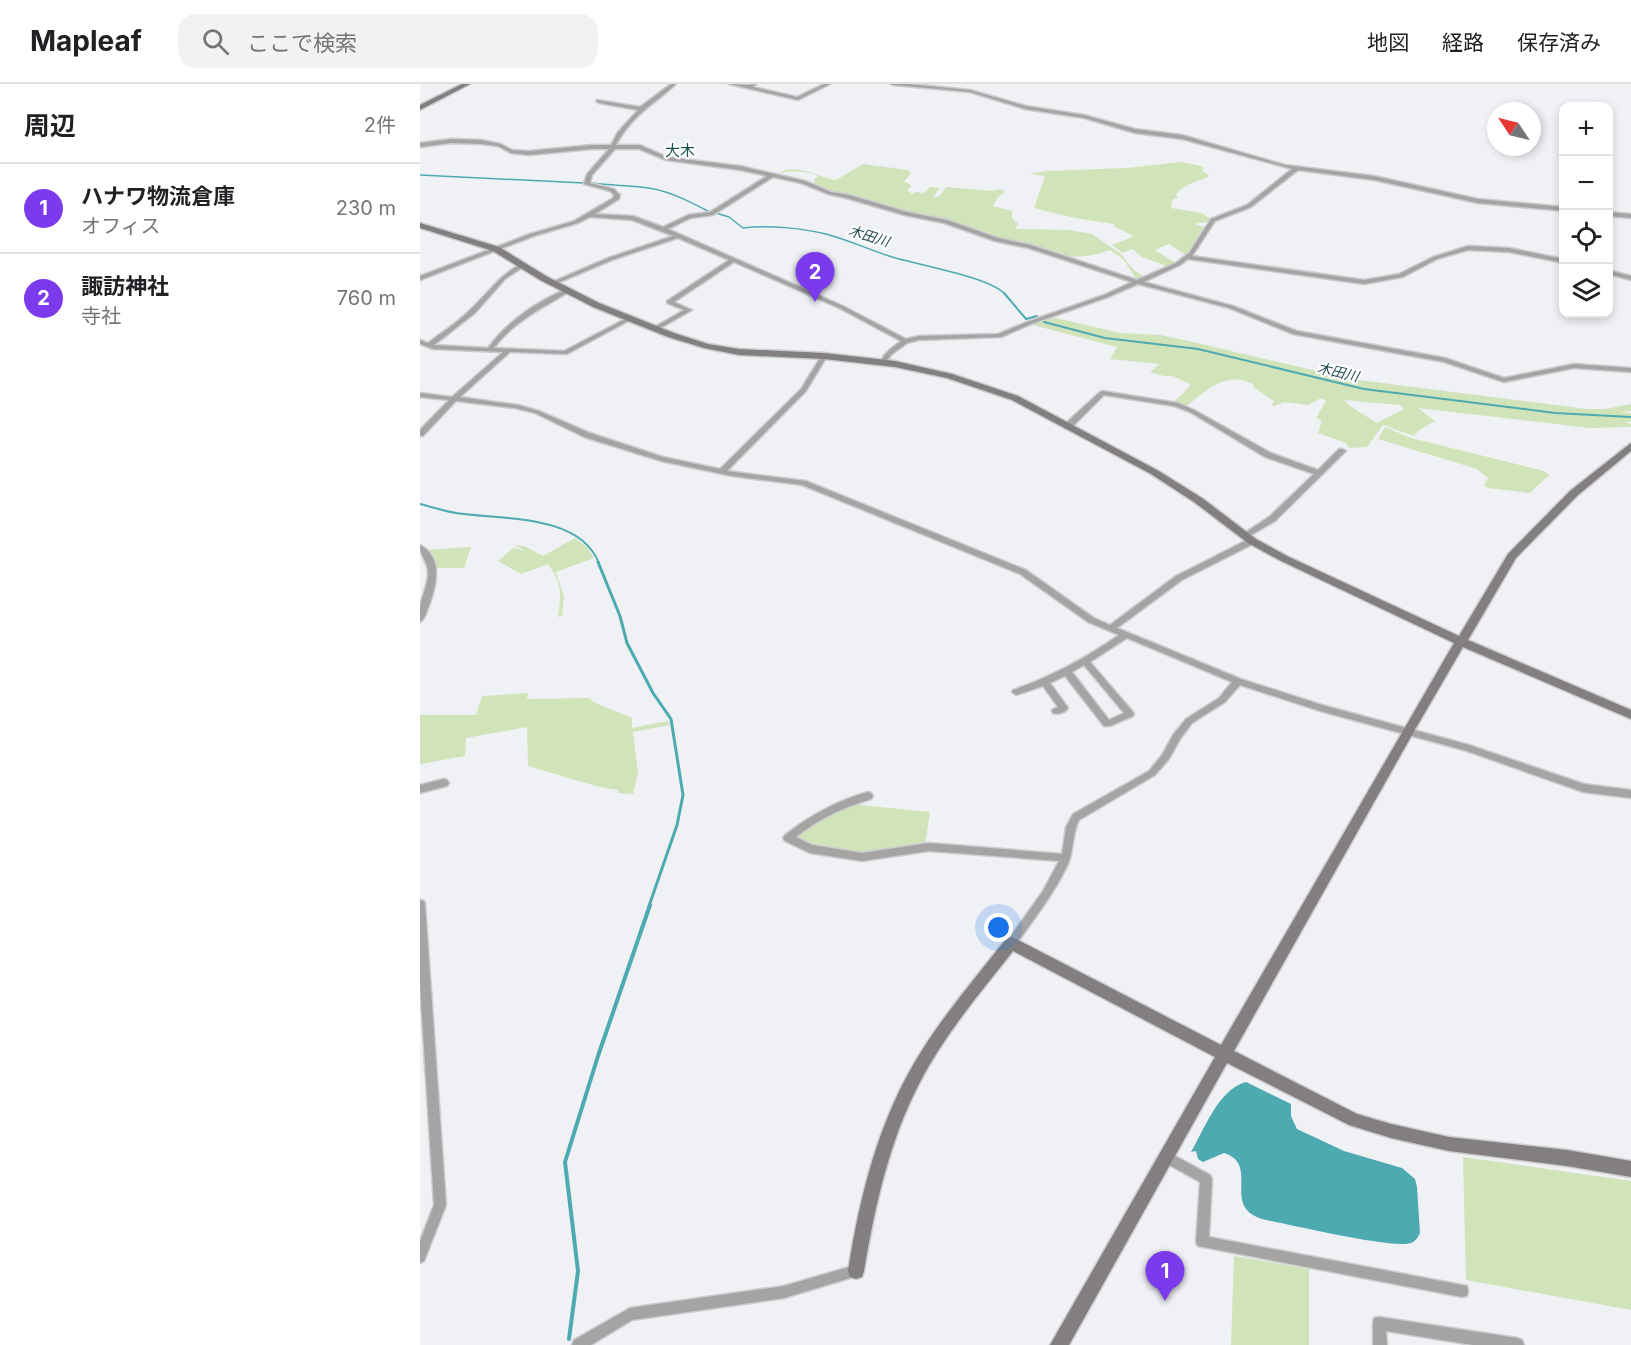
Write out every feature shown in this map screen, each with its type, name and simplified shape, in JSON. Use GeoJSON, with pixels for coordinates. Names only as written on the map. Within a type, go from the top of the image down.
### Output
{"type":"FeatureCollection","features":[{"type":"Feature","properties":{"kind":"street"},"geometry":{"type":"LineString","coordinates":[[420,108],[467,84]]}},
{"type":"Feature","properties":{"kind":"street"},"geometry":{"type":"LineString","coordinates":[[420,278],[590,215],[617,197],[612,190],[587,182],[589,175],[641,109],[674,84]]}},
{"type":"Feature","properties":{"kind":"street"},"geometry":{"type":"LineString","coordinates":[[731,84],[751,85],[798,99],[828,84]]}},
{"type":"Feature","properties":{"kind":"street"},"geometry":{"type":"LineString","coordinates":[[894,84],[960,90],[1025,107],[1084,117],[1135,131],[1182,137],[1296,169],[1374,177],[1478,201],[1559,209]]}},
{"type":"Feature","properties":{"kind":"street"},"geometry":{"type":"LineString","coordinates":[[960,90],[970,84]]}},
{"type":"Feature","properties":{"kind":"street"},"geometry":{"type":"LineString","coordinates":[[599,101],[641,109]]}},
{"type":"Feature","properties":{"kind":"street"},"geometry":{"type":"LineString","coordinates":[[420,144],[451,141],[481,142],[499,145],[511,151],[529,153],[614,146],[640,147],[666,158],[740,168],[803,182],[830,193],[848,196],[906,214],[945,221],[997,240],[1029,246],[1138,282],[1231,307],[1294,333],[1445,360],[1499,380],[1512,380],[1574,366],[1631,370]]}},
{"type":"Feature","properties":{"kind":"street"},"geometry":{"type":"LineString","coordinates":[[883,362],[904,341],[919,338],[999,336],[1178,264],[1188,257],[1213,220],[1249,206],[1296,169]]}},
{"type":"Feature","properties":{"kind":"street"},"geometry":{"type":"LineString","coordinates":[[663,229],[690,216],[711,214],[772,175]]}},
{"type":"Feature","properties":{"kind":"street"},"geometry":{"type":"LineString","coordinates":[[1613,214],[1631,216]]}},
{"type":"Feature","properties":{"kind":"street"},"geometry":{"type":"LineString","coordinates":[[590,215],[633,218],[663,229],[841,307],[904,341]]}},
{"type":"Feature","properties":{"kind":"street"},"geometry":{"type":"LineString","coordinates":[[420,225],[496,249],[553,284],[629,319],[721,349],[883,362],[949,376],[1015,398],[1069,425],[1160,476],[1198,500],[1249,538],[1324,578],[1461,642],[1631,715]]}},
{"type":"Feature","properties":{"kind":"street"},"geometry":{"type":"LineString","coordinates":[[553,284],[610,259],[678,236]]}},
{"type":"Feature","properties":{"kind":"street"},"geometry":{"type":"LineString","coordinates":[[1188,257],[1364,282],[1401,276],[1435,258],[1468,248],[1517,251],[1559,260]]}},
{"type":"Feature","properties":{"kind":"street"},"geometry":{"type":"LineString","coordinates":[[655,329],[689,310],[669,302],[733,260]]}},
{"type":"Feature","properties":{"kind":"street"},"geometry":{"type":"LineString","coordinates":[[430,345],[477,307],[491,287],[508,272],[523,265]]}},
{"type":"Feature","properties":{"kind":"street"},"geometry":{"type":"LineString","coordinates":[[1613,273],[1631,278]]}},
{"type":"Feature","properties":{"kind":"street"},"geometry":{"type":"LineString","coordinates":[[490,349],[498,335],[526,314],[567,291]]}},
{"type":"Feature","properties":{"kind":"street"},"geometry":{"type":"LineString","coordinates":[[420,342],[430,345],[557,353],[570,351],[629,319]]}},
{"type":"Feature","properties":{"kind":"street"},"geometry":{"type":"LineString","coordinates":[[420,434],[455,398],[509,350]]}},
{"type":"Feature","properties":{"kind":"street"},"geometry":{"type":"LineString","coordinates":[[722,472],[804,390],[824,356]]}},
{"type":"Feature","properties":{"kind":"street"},"geometry":{"type":"LineString","coordinates":[[1069,425],[1102,393],[1167,402],[1192,411],[1268,454],[1320,473]]}},
{"type":"Feature","properties":{"kind":"street"},"geometry":{"type":"LineString","coordinates":[[420,395],[530,409],[587,435],[661,459],[722,472],[797,482],[843,498],[1023,572],[1069,607],[1091,620],[1238,681],[1320,708],[1479,751],[1583,788],[1631,794]]}},
{"type":"Feature","properties":{"kind":"street"},"geometry":{"type":"LineString","coordinates":[[1059,1345],[1408,731],[1512,556],[1574,493],[1631,446]]}},
{"type":"Feature","properties":{"kind":"street"},"geometry":{"type":"LineString","coordinates":[[1111,628],[1179,578],[1249,538],[1272,519],[1341,451]]}},
{"type":"Feature","properties":{"kind":"street"},"geometry":{"type":"LineString","coordinates":[[420,548],[429,557],[434,569],[420,619]]}},
{"type":"Feature","properties":{"kind":"street"},"geometry":{"type":"LineString","coordinates":[[1016,692],[1046,682],[1085,661],[1127,634]]}},
{"type":"Feature","properties":{"kind":"street"},"geometry":{"type":"LineString","coordinates":[[1066,671],[1107,724],[1130,714],[1085,661]]}},
{"type":"Feature","properties":{"kind":"street"},"geometry":{"type":"LineString","coordinates":[[579,1345],[630,1314],[666,1307],[784,1292],[856,1271],[868,1204],[881,1152],[902,1102],[916,1074],[947,1025],[1011,943],[1044,896],[1065,858],[1072,823],[1076,817],[1152,773],[1166,757],[1176,736],[1190,721],[1222,700],[1238,681]]}},
{"type":"Feature","properties":{"kind":"street"},"geometry":{"type":"LineString","coordinates":[[1046,682],[1064,708],[1056,711]]}},
{"type":"Feature","properties":{"kind":"street"},"geometry":{"type":"LineString","coordinates":[[420,789],[444,783]]}},
{"type":"Feature","properties":{"kind":"street"},"geometry":{"type":"LineString","coordinates":[[868,796],[848,801],[821,813],[788,838],[810,849],[862,857],[929,847],[1065,858]]}},
{"type":"Feature","properties":{"kind":"street"},"geometry":{"type":"LineString","coordinates":[[420,904],[440,1205],[420,1257]]}},
{"type":"Feature","properties":{"kind":"street"},"geometry":{"type":"LineString","coordinates":[[1011,943],[1354,1120],[1449,1144],[1567,1158],[1631,1169]]}},
{"type":"Feature","properties":{"kind":"street"},"geometry":{"type":"LineString","coordinates":[[1166,1157],[1206,1179],[1202,1242],[1462,1292]]}},
{"type":"Feature","properties":{"kind":"street"},"geometry":{"type":"LineString","coordinates":[[1380,1345],[1380,1323],[1480,1342],[1517,1345]]}},
{"type":"Feature","properties":{"kind":"green space"},"geometry":{"type":"Polygon","coordinates":[[[1181,162],[1201,166],[1204,168],[1202,171],[1210,176],[1180,190],[1176,194],[1178,197],[1172,200],[1171,208],[1202,213],[1211,219],[1208,222],[1194,224],[1204,227],[1187,256],[1169,244],[1155,250],[1174,262],[1169,267],[1142,257],[1132,249],[1123,253],[1112,245],[1134,236],[1115,227],[1114,224],[1074,218],[1034,208],[1045,176],[1029,174],[1181,162]]]}},
{"type":"Feature","properties":{"kind":"green space"},"geometry":{"type":"Polygon","coordinates":[[[863,164],[908,170],[911,174],[904,181],[912,186],[907,190],[912,194],[924,193],[930,187],[940,188],[933,197],[939,197],[946,187],[992,191],[1002,189],[1005,192],[998,197],[993,206],[1012,211],[1012,218],[1018,224],[1015,229],[1069,230],[1092,234],[1121,254],[1134,270],[1143,276],[1136,279],[1124,260],[1110,250],[1070,257],[1007,241],[999,243],[938,221],[898,214],[852,196],[832,192],[815,185],[814,180],[818,176],[813,174],[797,171],[778,174],[792,169],[807,171],[836,180],[863,164]]]}},
{"type":"Feature","properties":{"kind":"green space"},"geometry":{"type":"Polygon","coordinates":[[[1056,318],[1120,333],[1160,335],[1351,379],[1588,409],[1605,409],[1631,404],[1631,411],[1620,412],[1631,413],[1631,422],[1625,422],[1631,424],[1631,427],[1590,428],[1418,408],[1435,421],[1414,436],[1383,425],[1367,447],[1349,448],[1346,443],[1318,433],[1322,421],[1316,418],[1326,401],[1321,398],[1308,405],[1284,402],[1274,406],[1272,405],[1274,401],[1253,387],[1253,384],[1234,380],[1210,388],[1187,406],[1175,401],[1191,385],[1173,376],[1150,372],[1160,364],[1110,359],[1117,347],[1033,325],[1045,319],[1056,318]],[[1344,400],[1377,423],[1404,409],[1400,405],[1344,400]]]}},
{"type":"Feature","properties":{"kind":"green space"},"geometry":{"type":"Polygon","coordinates":[[[1385,427],[1411,438],[1544,471],[1549,475],[1530,493],[1488,488],[1484,486],[1488,478],[1477,469],[1378,439],[1385,427]]]}},
{"type":"Feature","properties":{"kind":"green space"},"geometry":{"type":"Polygon","coordinates":[[[575,538],[588,548],[594,558],[556,572],[564,597],[562,616],[558,617],[560,589],[548,564],[521,574],[498,561],[513,548],[527,551],[513,545],[524,546],[543,556],[575,538]]]}},
{"type":"Feature","properties":{"kind":"green space"},"geometry":{"type":"Polygon","coordinates":[[[471,547],[464,568],[437,568],[426,550],[471,547]]]}},
{"type":"Feature","properties":{"kind":"green space"},"geometry":{"type":"Polygon","coordinates":[[[528,693],[527,699],[590,698],[593,702],[632,718],[632,728],[668,721],[670,725],[633,732],[638,773],[633,794],[617,793],[619,790],[584,783],[528,766],[527,727],[466,738],[465,756],[420,764],[420,715],[476,715],[482,696],[528,693]]]}},
{"type":"Feature","properties":{"kind":"green space"},"geometry":{"type":"Polygon","coordinates":[[[851,804],[930,812],[925,846],[875,851],[843,850],[827,848],[796,836],[824,814],[851,804]]]}},
{"type":"Feature","properties":{"kind":"green space"},"geometry":{"type":"Polygon","coordinates":[[[1463,1157],[1631,1181],[1631,1310],[1466,1280],[1463,1157]]]}},
{"type":"Feature","properties":{"kind":"green space"},"geometry":{"type":"Polygon","coordinates":[[[1234,1256],[1309,1269],[1309,1345],[1231,1345],[1234,1256]]]}},
{"type":"Feature","properties":{"kind":"water"},"geometry":{"type":"Polygon","coordinates":[[[1246,1082],[1291,1104],[1291,1116],[1297,1129],[1344,1151],[1402,1168],[1415,1179],[1420,1233],[1416,1240],[1400,1244],[1364,1240],[1266,1220],[1252,1214],[1245,1207],[1240,1167],[1235,1159],[1224,1153],[1203,1162],[1198,1159],[1196,1151],[1191,1152],[1220,1101],[1236,1086],[1246,1082]]]}},
{"type":"Feature","properties":{"kind":"waterway","name":"木田川"},"geometry":{"type":"LineString","coordinates":[[420,175],[584,183]]}},
{"type":"Feature","properties":{"kind":"waterway","name":"木田川"},"geometry":{"type":"LineString","coordinates":[[593,183],[661,191],[710,212]]}},
{"type":"Feature","properties":{"kind":"waterway","name":"木田川"},"geometry":{"type":"LineString","coordinates":[[716,213],[729,217],[743,228],[785,228],[826,234],[892,257],[970,277],[1005,294]]}},
{"type":"Feature","properties":{"kind":"waterway","name":"木田川"},"geometry":{"type":"LineString","coordinates":[[1005,294],[1026,319],[1037,316]]}},
{"type":"Feature","properties":{"kind":"waterway","name":"木田川"},"geometry":{"type":"LineString","coordinates":[[1044,322],[1105,338],[1198,349],[1364,389],[1555,413],[1631,417]]}},
{"type":"Feature","properties":{"kind":"waterway"},"geometry":{"type":"LineString","coordinates":[[420,504],[456,513],[516,519],[557,527],[575,535],[589,547],[599,563]]}},
{"type":"Feature","properties":{"kind":"waterway"},"geometry":{"type":"LineString","coordinates":[[598,562],[620,616],[627,643],[653,693],[671,719],[683,795],[677,825],[649,906]]}},
{"type":"Feature","properties":{"kind":"waterway"},"geometry":{"type":"LineString","coordinates":[[569,1339],[578,1271],[565,1162],[598,1056],[650,905]]}},
{"type":"Feature","properties":{"kind":"place","name":"諏訪神社"},"geometry":{"type":"Point","coordinates":[815,302]}},
{"type":"Feature","properties":{"kind":"place","name":"ハナワ物流倉庫"},"geometry":{"type":"Point","coordinates":[1165,1301]}},
{"type":"Feature","properties":{"kind":"district","name":"大木"},"geometry":{"type":"Point","coordinates":[680,151]}}]}
